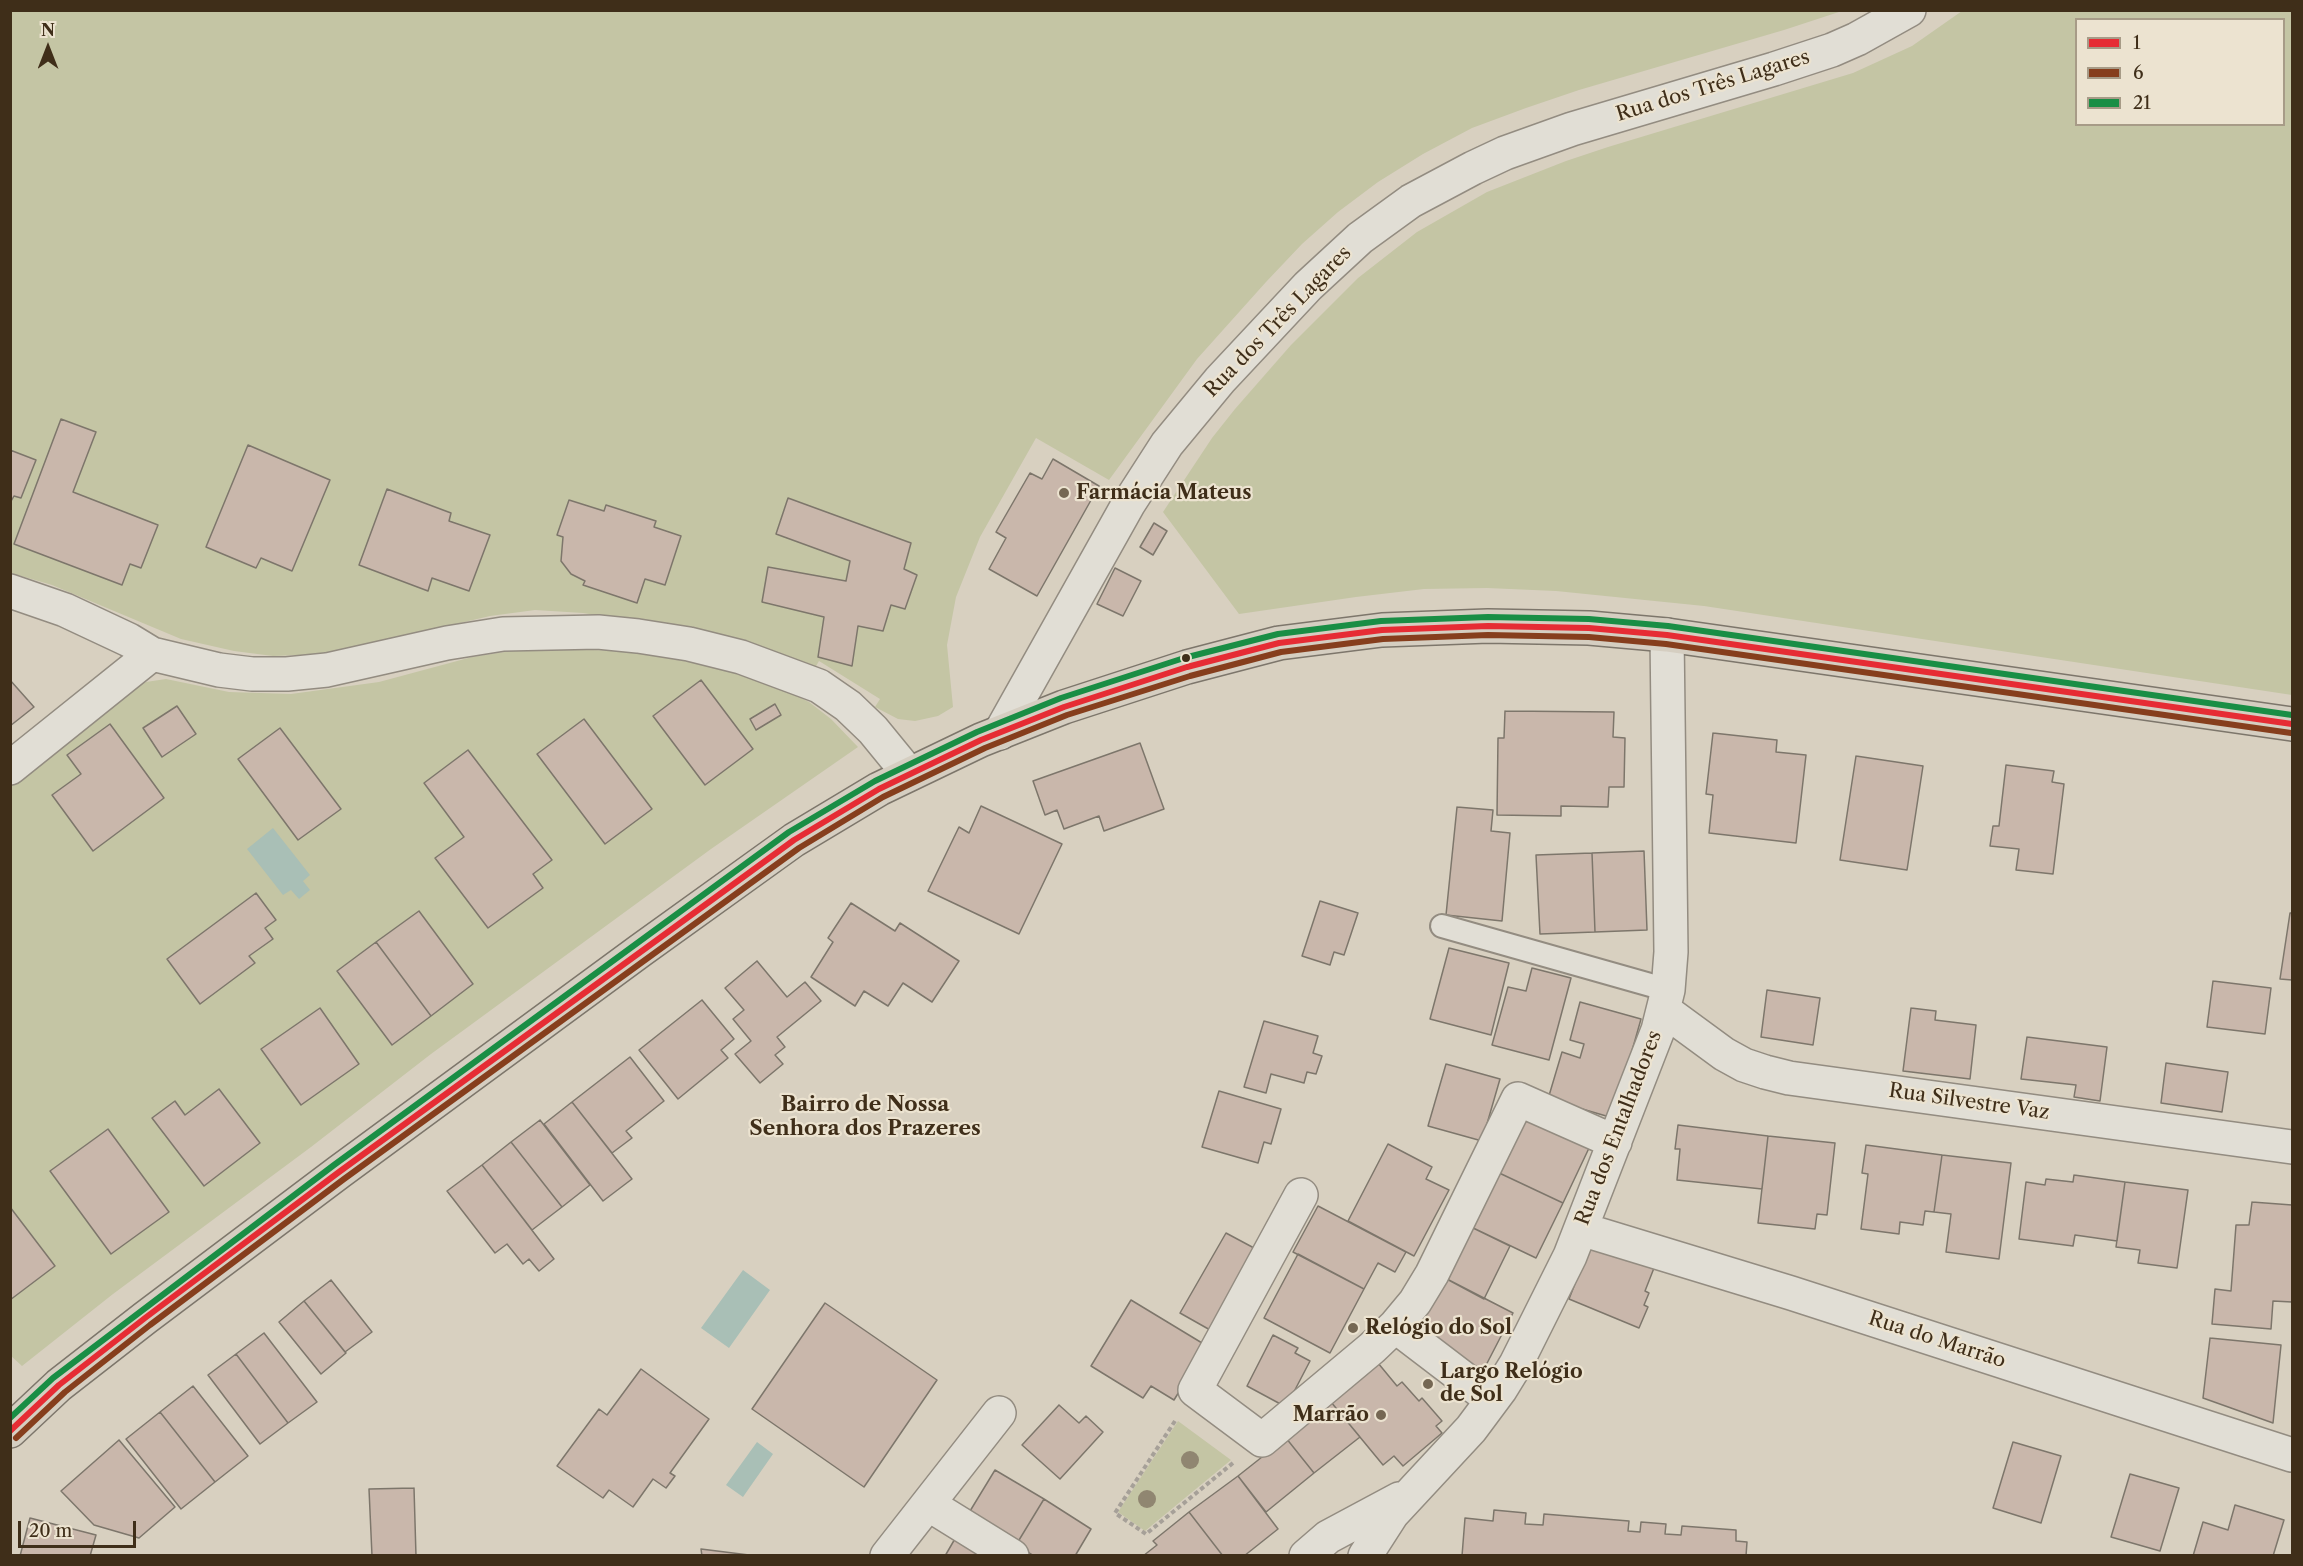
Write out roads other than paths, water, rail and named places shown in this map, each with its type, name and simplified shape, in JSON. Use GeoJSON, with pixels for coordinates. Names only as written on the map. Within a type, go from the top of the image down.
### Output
{"type":"FeatureCollection","features":[{"type":"Feature","properties":{"kind":"main road"},"geometry":{"type":"LineString","coordinates":[[10,1431],[59,1385],[145,1318],[640,950],[794,840],[852,804],[909,774],[1000,733],[1064,707],[1187,666],[1307,638],[1382,630],[1488,626],[1589,628],[1667,635],[2292,724]]}},
{"type":"Feature","properties":{"kind":"street","name":"Rua dos Três Lagares"},"geometry":{"type":"LineString","coordinates":[[1000,733],[1129,503],[1167,444],[1228,372],[1320,274],[1360,238],[1411,201],[1505,153],[1572,129],[1832,50],[1909,11]]}},
{"type":"Feature","properties":{"kind":"street"},"geometry":{"type":"LineString","coordinates":[[10,591],[65,610],[129,640],[152,654],[219,670],[252,674],[287,674],[327,670],[503,633],[598,632],[689,644],[741,657],[819,686],[848,706],[873,730],[909,774]]}},
{"type":"Feature","properties":{"kind":"street","name":"Rua dos Entalhadores"},"geometry":{"type":"LineString","coordinates":[[1365,1556],[1376,1536],[1411,1493],[1470,1429],[1492,1400],[1532,1335],[1581,1229],[1666,1000],[1671,952],[1667,635]]}},
{"type":"Feature","properties":{"kind":"street"},"geometry":{"type":"LineString","coordinates":[[10,768],[152,654]]}},
{"type":"Feature","properties":{"kind":"street","name":"Rua Silvestre Vaz"},"geometry":{"type":"LineString","coordinates":[[1666,1000],[1724,1054],[1744,1065],[1790,1078],[2292,1147]]}},
{"type":"Feature","properties":{"kind":"street"},"geometry":{"type":"LineString","coordinates":[[1301,1195],[1195,1390],[1262,1440],[1372,1348],[1415,1302],[1432,1274],[1518,1099],[1615,1142]]}},
{"type":"Feature","properties":{"kind":"street","name":"Rua do Marrão"},"geometry":{"type":"LineString","coordinates":[[1581,1229],[1791,1293],[2292,1455]]}},
{"type":"Feature","properties":{"kind":"street"},"geometry":{"type":"LineString","coordinates":[[1395,1326],[1492,1400]]}},
{"type":"Feature","properties":{"kind":"street"},"geometry":{"type":"LineString","coordinates":[[887,1556],[999,1413]]}},
{"type":"Feature","properties":{"kind":"street"},"geometry":{"type":"LineString","coordinates":[[1306,1556],[1337,1532],[1411,1493]]}},
{"type":"Feature","properties":{"kind":"street"},"geometry":{"type":"LineString","coordinates":[[928,1504],[1012,1556]]}},
{"type":"Feature","properties":{"kind":"lane"},"geometry":{"type":"LineString","coordinates":[[1442,926],[1666,1000]]}},
{"type":"Feature","properties":{"kind":"place","name":"Farmácia Mateus"},"geometry":{"type":"Point","coordinates":[1064,493]}},
{"type":"Feature","properties":{"kind":"place","name":"Relógio do Sol"},"geometry":{"type":"Point","coordinates":[1353,1328]}},
{"type":"Feature","properties":{"kind":"place","name":"Largo Relógio de Sol"},"geometry":{"type":"Point","coordinates":[1428,1384]}},
{"type":"Feature","properties":{"kind":"place","name":"Marrão"},"geometry":{"type":"Point","coordinates":[1381,1415]}},
{"type":"Feature","properties":{"kind":"district","name":"Bairro de Nossa Senhora dos Prazeres"},"geometry":{"type":"Point","coordinates":[865,1117]}}]}
